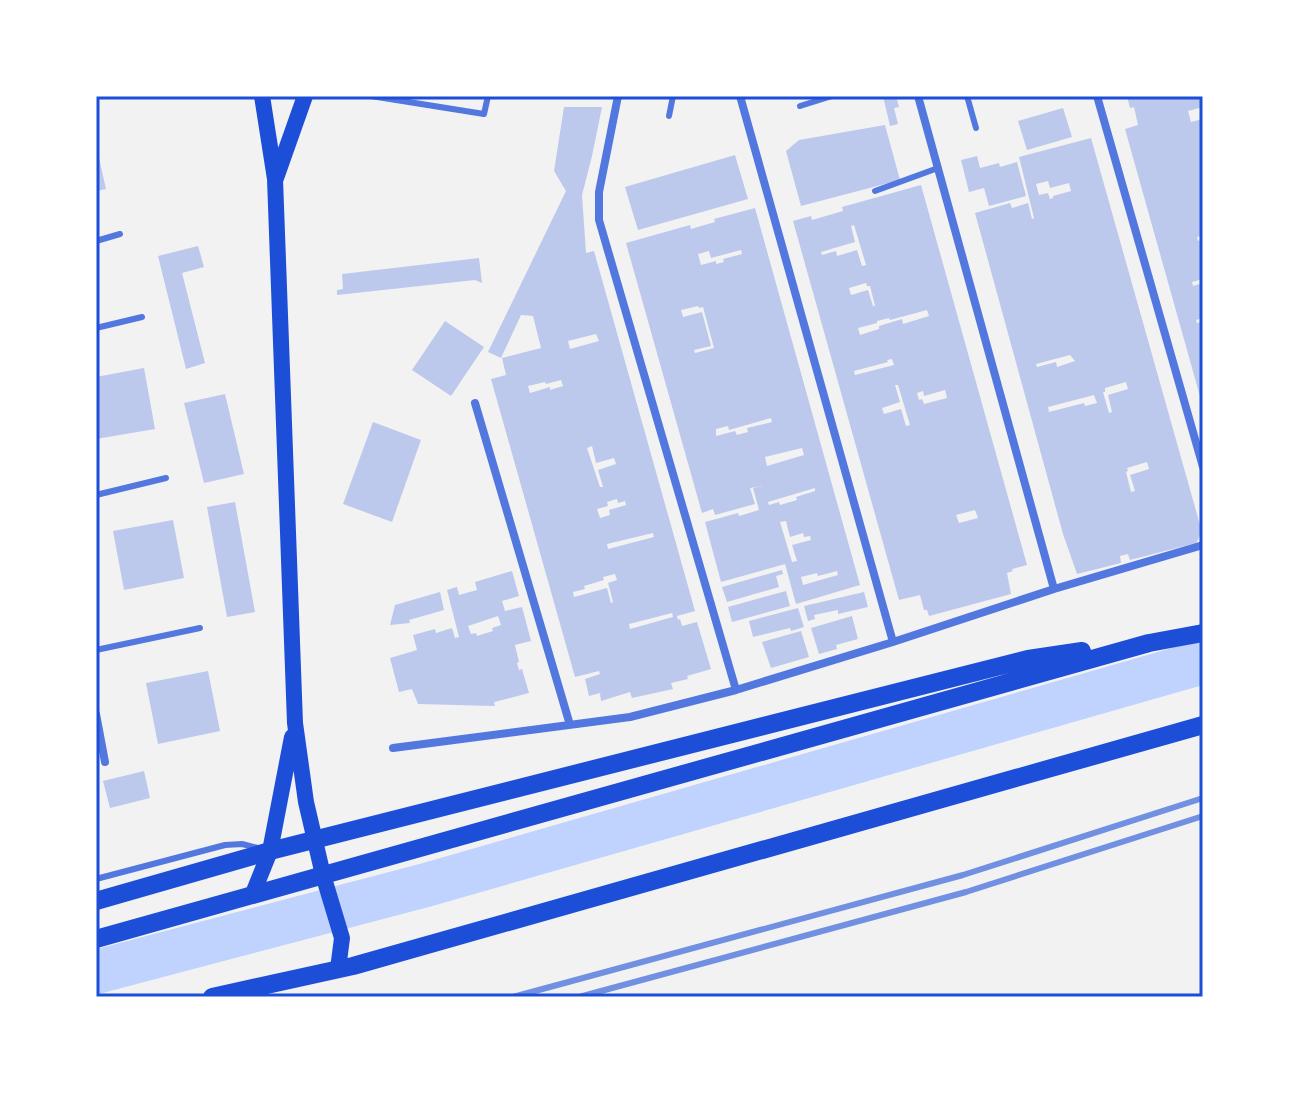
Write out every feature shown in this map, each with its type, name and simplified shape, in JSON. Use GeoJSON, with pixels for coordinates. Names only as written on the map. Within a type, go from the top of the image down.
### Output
{"type":"FeatureCollection","features":[{"type":"Feature","properties":{"kind":"main road"},"geometry":{"type":"LineString","coordinates":[[262,96],[275,179],[295,723],[306,802],[342,938],[338,969]]}},
{"type":"Feature","properties":{"kind":"main road"},"geometry":{"type":"LineString","coordinates":[[275,179],[305,96]]}},
{"type":"Feature","properties":{"kind":"main road"},"geometry":{"type":"LineString","coordinates":[[96,901],[270,851],[1028,659],[1203,633]]}},
{"type":"Feature","properties":{"kind":"main road"},"geometry":{"type":"LineString","coordinates":[[96,939],[252,896],[325,883],[1149,643]]}},
{"type":"Feature","properties":{"kind":"main road"},"geometry":{"type":"LineString","coordinates":[[252,896],[270,851],[295,723]]}},
{"type":"Feature","properties":{"kind":"main road"},"geometry":{"type":"LineString","coordinates":[[212,997],[338,969],[1203,725]]}},
{"type":"Feature","properties":{"kind":"street"},"geometry":{"type":"LineString","coordinates":[[618,96],[599,192],[599,220],[736,690]]}},
{"type":"Feature","properties":{"kind":"street"},"geometry":{"type":"LineString","coordinates":[[740,96],[893,642]]}},
{"type":"Feature","properties":{"kind":"street"},"geometry":{"type":"LineString","coordinates":[[918,96],[1054,589]]}},
{"type":"Feature","properties":{"kind":"street"},"geometry":{"type":"LineString","coordinates":[[1097,96],[1203,467]]}},
{"type":"Feature","properties":{"kind":"street"},"geometry":{"type":"LineString","coordinates":[[475,403],[570,725]]}},
{"type":"Feature","properties":{"kind":"street"},"geometry":{"type":"LineString","coordinates":[[393,748],[630,717],[736,690],[1203,545]]}},
{"type":"Feature","properties":{"kind":"street"},"geometry":{"type":"LineString","coordinates":[[96,714],[105,762]]}},
{"type":"Feature","properties":{"kind":"lane"},"geometry":{"type":"LineString","coordinates":[[371,96],[484,114],[488,96]]}},
{"type":"Feature","properties":{"kind":"lane"},"geometry":{"type":"LineString","coordinates":[[669,116],[673,96]]}},
{"type":"Feature","properties":{"kind":"lane"},"geometry":{"type":"LineString","coordinates":[[800,106],[832,96]]}},
{"type":"Feature","properties":{"kind":"lane"},"geometry":{"type":"LineString","coordinates":[[967,96],[976,128]]}},
{"type":"Feature","properties":{"kind":"lane"},"geometry":{"type":"LineString","coordinates":[[875,191],[938,168]]}},
{"type":"Feature","properties":{"kind":"lane"},"geometry":{"type":"LineString","coordinates":[[96,241],[120,234]]}},
{"type":"Feature","properties":{"kind":"lane"},"geometry":{"type":"LineString","coordinates":[[96,328],[142,317]]}},
{"type":"Feature","properties":{"kind":"lane"},"geometry":{"type":"LineString","coordinates":[[96,495],[166,478]]}},
{"type":"Feature","properties":{"kind":"lane"},"geometry":{"type":"LineString","coordinates":[[96,650],[200,628]]}},
{"type":"Feature","properties":{"kind":"lane"},"geometry":{"type":"LineString","coordinates":[[96,879],[225,845],[242,844],[270,851]]}},
{"type":"Feature","properties":{"kind":"building"},"geometry":{"type":"Polygon","coordinates":[[[883,96],[896,96],[899,107],[894,108],[898,124],[890,126],[883,96]]]}},
{"type":"Feature","properties":{"kind":"building"},"geometry":{"type":"Polygon","coordinates":[[[1127,96],[1203,96],[1203,107],[1188,111],[1191,122],[1203,119],[1203,235],[1197,237],[1198,241],[1203,239],[1203,279],[1192,282],[1193,286],[1203,283],[1203,318],[1196,320],[1197,323],[1203,322],[1203,407],[1125,129],[1138,125],[1134,107],[1130,108],[1127,96]]]}},
{"type":"Feature","properties":{"kind":"building"},"geometry":{"type":"Polygon","coordinates":[[[564,107],[602,107],[582,195],[586,253],[594,251],[695,611],[677,616],[678,620],[682,626],[697,622],[711,669],[671,683],[673,689],[632,698],[630,692],[601,701],[600,693],[589,696],[585,679],[600,674],[599,671],[575,677],[491,379],[506,375],[502,358],[541,348],[533,316],[521,315],[501,358],[488,352],[566,191],[554,171],[564,107]],[[596,334],[568,341],[570,349],[599,341],[596,334]],[[561,380],[528,386],[530,393],[563,386],[561,380]],[[592,446],[587,448],[600,487],[603,487],[598,470],[616,464],[614,458],[596,463],[592,446]],[[617,499],[607,502],[608,506],[597,509],[600,518],[610,515],[609,510],[626,505],[625,501],[618,503],[617,499]],[[653,533],[607,544],[608,549],[654,537],[653,533]],[[615,574],[603,577],[604,580],[573,592],[574,597],[607,588],[613,602],[608,583],[617,580],[615,574]],[[672,613],[629,624],[630,629],[673,617],[672,613]]]}},
{"type":"Feature","properties":{"kind":"building"},"geometry":{"type":"Polygon","coordinates":[[[1063,108],[1072,137],[1027,150],[1018,121],[1063,108]]]}},
{"type":"Feature","properties":{"kind":"building"},"geometry":{"type":"Polygon","coordinates":[[[885,125],[900,180],[801,206],[786,151],[799,140],[885,125]]]}},
{"type":"Feature","properties":{"kind":"building"},"geometry":{"type":"Polygon","coordinates":[[[1091,138],[1202,532],[1196,543],[1130,560],[1128,554],[1120,556],[1121,563],[1077,574],[1063,534],[975,213],[1010,203],[1012,208],[1028,203],[1034,218],[1019,157],[1091,138]],[[1048,181],[1036,184],[1039,195],[1048,193],[1050,199],[1071,191],[1069,183],[1050,188],[1048,181]],[[1070,355],[1036,364],[1037,367],[1056,362],[1057,367],[1075,361],[1070,355]],[[1126,382],[1105,388],[1103,392],[1109,413],[1112,412],[1108,395],[1128,389],[1126,382]],[[1094,395],[1048,407],[1049,412],[1097,403],[1094,395]],[[1147,462],[1127,468],[1131,492],[1135,491],[1130,475],[1149,469],[1147,462]]]}},
{"type":"Feature","properties":{"kind":"building"},"geometry":{"type":"Polygon","coordinates":[[[96,150],[106,189],[96,191],[96,150]]]}},
{"type":"Feature","properties":{"kind":"building"},"geometry":{"type":"Polygon","coordinates":[[[735,155],[748,199],[638,230],[625,187],[735,155]]]}},
{"type":"Feature","properties":{"kind":"building"},"geometry":{"type":"Polygon","coordinates":[[[977,156],[980,168],[1017,162],[1026,196],[989,206],[984,188],[969,192],[961,160],[977,156]]]}},
{"type":"Feature","properties":{"kind":"building"},"geometry":{"type":"Polygon","coordinates":[[[921,185],[1027,565],[1007,573],[1011,594],[929,616],[920,595],[899,600],[793,221],[811,216],[812,220],[843,211],[842,207],[921,185]],[[854,225],[851,226],[855,242],[821,252],[822,255],[836,251],[837,256],[857,250],[862,266],[866,265],[854,225]],[[866,283],[849,288],[851,295],[868,290],[875,306],[870,286],[866,283]],[[927,310],[858,328],[860,335],[902,319],[903,324],[929,316],[927,310]],[[892,359],[854,371],[855,375],[894,365],[892,359]],[[895,385],[900,402],[882,408],[884,414],[901,409],[906,426],[910,425],[898,385],[895,385]],[[945,390],[924,396],[923,391],[917,393],[924,404],[947,398],[945,390]],[[975,510],[956,515],[959,523],[978,518],[975,510]]]}},
{"type":"Feature","properties":{"kind":"building"},"geometry":{"type":"Polygon","coordinates":[[[755,208],[860,585],[796,604],[785,564],[721,582],[705,522],[759,510],[753,488],[763,486],[750,488],[755,504],[715,515],[713,509],[702,513],[626,243],[690,225],[691,229],[715,222],[714,219],[755,208]],[[741,250],[711,258],[709,251],[698,254],[701,265],[724,262],[723,259],[742,254],[741,250]],[[703,307],[681,310],[683,317],[702,312],[711,346],[694,350],[695,353],[714,348],[703,307]],[[771,418],[729,430],[728,426],[716,429],[716,436],[735,431],[737,435],[748,432],[747,428],[772,422],[771,418]],[[802,448],[765,457],[767,466],[804,455],[802,448]],[[815,488],[768,502],[769,505],[797,500],[796,497],[815,491],[815,488]],[[786,521],[780,522],[792,562],[797,561],[792,545],[811,540],[810,536],[804,537],[803,533],[790,537],[786,521]],[[837,571],[818,576],[817,573],[801,577],[803,585],[838,575],[837,571]]]}},
{"type":"Feature","properties":{"kind":"building"},"geometry":{"type":"Polygon","coordinates":[[[198,246],[204,267],[182,273],[205,363],[186,369],[158,256],[198,246]]]}},
{"type":"Feature","properties":{"kind":"building"},"geometry":{"type":"Polygon","coordinates":[[[479,258],[482,283],[475,280],[337,295],[337,290],[343,289],[342,274],[479,258]]]}},
{"type":"Feature","properties":{"kind":"building"},"geometry":{"type":"Polygon","coordinates":[[[445,321],[484,347],[451,396],[412,370],[445,321]]]}},
{"type":"Feature","properties":{"kind":"building"},"geometry":{"type":"Polygon","coordinates":[[[144,368],[155,429],[96,439],[96,377],[144,368]]]}},
{"type":"Feature","properties":{"kind":"building"},"geometry":{"type":"Polygon","coordinates":[[[225,394],[244,474],[204,483],[184,403],[225,394]]]}},
{"type":"Feature","properties":{"kind":"building"},"geometry":{"type":"Polygon","coordinates":[[[373,422],[421,440],[392,522],[343,504],[373,422]]]}},
{"type":"Feature","properties":{"kind":"building"},"geometry":{"type":"Polygon","coordinates":[[[235,502],[255,612],[227,617],[207,507],[235,502]]]}},
{"type":"Feature","properties":{"kind":"building"},"geometry":{"type":"Polygon","coordinates":[[[173,520],[184,578],[124,590],[113,531],[173,520]]]}},
{"type":"Feature","properties":{"kind":"building"},"geometry":{"type":"Polygon","coordinates":[[[782,570],[783,574],[776,576],[779,587],[727,602],[722,587],[782,570]]]}},
{"type":"Feature","properties":{"kind":"building"},"geometry":{"type":"Polygon","coordinates":[[[512,571],[519,596],[502,601],[505,611],[522,607],[531,641],[515,645],[519,670],[522,669],[529,693],[494,702],[495,706],[418,704],[412,689],[399,692],[390,658],[417,650],[413,635],[452,628],[455,638],[459,637],[447,590],[457,587],[459,595],[477,590],[475,582],[512,571]],[[498,616],[468,626],[471,634],[476,633],[477,636],[501,625],[498,616]]]}},
{"type":"Feature","properties":{"kind":"building"},"geometry":{"type":"Polygon","coordinates":[[[786,591],[790,606],[732,622],[728,607],[786,591]]]}},
{"type":"Feature","properties":{"kind":"building"},"geometry":{"type":"Polygon","coordinates":[[[440,592],[444,610],[409,620],[410,623],[390,625],[395,605],[440,592]]]}},
{"type":"Feature","properties":{"kind":"building"},"geometry":{"type":"Polygon","coordinates":[[[864,592],[868,607],[838,614],[838,610],[814,615],[815,619],[808,621],[804,606],[864,592]]]}},
{"type":"Feature","properties":{"kind":"building"},"geometry":{"type":"Polygon","coordinates":[[[798,608],[804,627],[753,637],[749,621],[798,608]]]}},
{"type":"Feature","properties":{"kind":"building"},"geometry":{"type":"Polygon","coordinates":[[[852,616],[858,639],[819,654],[811,628],[852,616]]]}},
{"type":"Feature","properties":{"kind":"building"},"geometry":{"type":"Polygon","coordinates":[[[801,631],[809,657],[771,668],[762,642],[801,631]]]}},
{"type":"Feature","properties":{"kind":"building"},"geometry":{"type":"Polygon","coordinates":[[[208,671],[220,731],[158,744],[146,683],[208,671]]]}},
{"type":"Feature","properties":{"kind":"building"},"geometry":{"type":"Polygon","coordinates":[[[144,771],[150,798],[110,808],[103,781],[144,771]]]}},
{"type":"Feature","properties":{"kind":"waterway"},"geometry":{"type":"LineString","coordinates":[[96,972],[426,885],[1203,662]]}},
{"type":"Feature","properties":{"kind":"railway"},"geometry":{"type":"LineString","coordinates":[[513,997],[963,875],[1203,798]]}},
{"type":"Feature","properties":{"kind":"railway"},"geometry":{"type":"LineString","coordinates":[[579,997],[966,892],[1203,816]]}}]}
